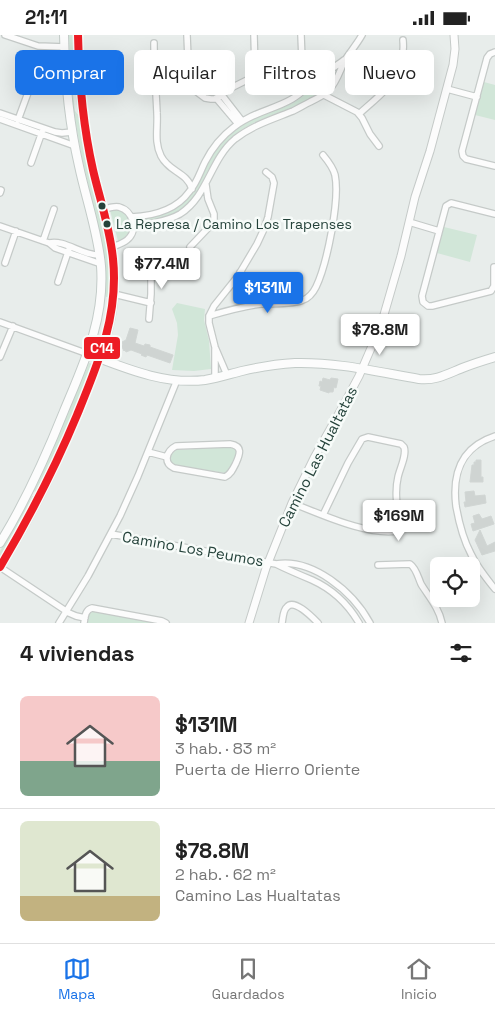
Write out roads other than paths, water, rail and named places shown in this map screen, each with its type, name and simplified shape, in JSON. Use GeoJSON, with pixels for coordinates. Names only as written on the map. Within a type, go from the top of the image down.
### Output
{"type":"FeatureCollection","features":[{"type":"Feature","properties":{"kind":"main road"},"geometry":{"type":"LineString","coordinates":[[64,35],[65,50]]}},
{"type":"Feature","properties":{"kind":"main road"},"geometry":{"type":"LineString","coordinates":[[78,35],[79,50]]}},
{"type":"Feature","properties":{"kind":"main road"},"geometry":{"type":"LineString","coordinates":[[0,543],[47,453],[88,353],[100,308],[100,255],[72,132],[68,95]]}},
{"type":"Feature","properties":{"kind":"main road"},"geometry":{"type":"LineString","coordinates":[[0,567],[21,533],[59,457],[100,358],[109,329],[114,294],[112,247],[88,146],[81,95]]}},
{"type":"Feature","properties":{"kind":"main road"},"geometry":{"type":"LineString","coordinates":[[88,353],[146,374],[176,380],[194,381],[256,368],[293,363],[318,363],[419,379],[432,379],[440,378],[495,357]]}},
{"type":"Feature","properties":{"kind":"main road"},"geometry":{"type":"LineString","coordinates":[[28,492],[34,494],[38,501]]}},
{"type":"Feature","properties":{"kind":"street"},"geometry":{"type":"LineString","coordinates":[[5,35],[38,47],[65,47]]}},
{"type":"Feature","properties":{"kind":"street"},"geometry":{"type":"LineString","coordinates":[[187,35],[190,86],[207,99],[219,96],[253,77],[255,71],[254,35]]}},
{"type":"Feature","properties":{"kind":"street"},"geometry":{"type":"LineString","coordinates":[[301,35],[302,50]]}},
{"type":"Feature","properties":{"kind":"street"},"geometry":{"type":"LineString","coordinates":[[352,50],[362,35]]}},
{"type":"Feature","properties":{"kind":"street","name":"Camino Las Hualtatas"},"geometry":{"type":"LineString","coordinates":[[249,623],[260,586],[272,563],[292,503],[362,369],[381,325],[401,256],[408,222],[447,89],[455,55],[454,35]]}},
{"type":"Feature","properties":{"kind":"street"},"geometry":{"type":"LineString","coordinates":[[359,114],[390,85],[398,73],[403,56],[403,40]]}},
{"type":"Feature","properties":{"kind":"street"},"geometry":{"type":"LineString","coordinates":[[154,43],[158,150],[168,166],[186,178],[192,189]]}},
{"type":"Feature","properties":{"kind":"street"},"geometry":{"type":"LineString","coordinates":[[495,52],[487,58],[462,153],[466,159],[495,166]]}},
{"type":"Feature","properties":{"kind":"street"},"geometry":{"type":"LineString","coordinates":[[335,82],[345,61]]}},
{"type":"Feature","properties":{"kind":"street"},"geometry":{"type":"LineString","coordinates":[[447,89],[477,97]]}},
{"type":"Feature","properties":{"kind":"street"},"geometry":{"type":"LineString","coordinates":[[17,122],[27,95]]}},
{"type":"Feature","properties":{"kind":"street"},"geometry":{"type":"LineString","coordinates":[[131,217],[153,214],[179,203],[192,189],[204,163],[214,147],[227,132],[240,122],[299,95]]}},
{"type":"Feature","properties":{"kind":"street"},"geometry":{"type":"LineString","coordinates":[[133,229],[172,218],[195,201],[206,185],[222,153],[235,139],[261,123],[296,110],[324,95],[359,114],[379,146]]}},
{"type":"Feature","properties":{"kind":"street"},"geometry":{"type":"LineString","coordinates":[[219,96],[240,122]]}},
{"type":"Feature","properties":{"kind":"street"},"geometry":{"type":"LineString","coordinates":[[0,113],[75,146]]}},
{"type":"Feature","properties":{"kind":"street"},"geometry":{"type":"LineString","coordinates":[[0,119],[17,122]]}},
{"type":"Feature","properties":{"kind":"street"},"geometry":{"type":"LineString","coordinates":[[43,131],[72,132]]}},
{"type":"Feature","properties":{"kind":"street"},"geometry":{"type":"LineString","coordinates":[[31,163],[43,131]]}},
{"type":"Feature","properties":{"kind":"street"},"geometry":{"type":"LineString","coordinates":[[209,316],[253,305],[300,302],[310,295],[318,283],[324,261],[333,219],[336,189],[334,171],[323,155]]}},
{"type":"Feature","properties":{"kind":"street"},"geometry":{"type":"LineString","coordinates":[[227,375],[215,347],[209,316],[214,306],[235,281],[260,239],[267,221],[274,183],[272,177],[266,173]]}},
{"type":"Feature","properties":{"kind":"street"},"geometry":{"type":"LineString","coordinates":[[186,178],[198,177]]}},
{"type":"Feature","properties":{"kind":"street"},"geometry":{"type":"LineString","coordinates":[[190,247],[213,220],[214,214],[208,199],[206,185]]}},
{"type":"Feature","properties":{"kind":"street"},"geometry":{"type":"LineString","coordinates":[[195,201],[208,199]]}},
{"type":"Feature","properties":{"kind":"street"},"geometry":{"type":"LineString","coordinates":[[494,267],[494,286],[491,291],[432,305],[426,305],[422,300],[446,207],[450,203],[495,214]]}},
{"type":"Feature","properties":{"kind":"street"},"geometry":{"type":"LineString","coordinates":[[103,210],[110,207],[118,207],[127,212],[133,222],[133,229],[129,239],[112,247]]}},
{"type":"Feature","properties":{"kind":"street"},"geometry":{"type":"LineString","coordinates":[[46,242],[54,209]]}},
{"type":"Feature","properties":{"kind":"street"},"geometry":{"type":"LineString","coordinates":[[408,222],[440,231]]}},
{"type":"Feature","properties":{"kind":"street"},"geometry":{"type":"LineString","coordinates":[[0,226],[46,242],[57,243],[101,264]]}},
{"type":"Feature","properties":{"kind":"street"},"geometry":{"type":"LineString","coordinates":[[5,263],[16,231]]}},
{"type":"Feature","properties":{"kind":"street"},"geometry":{"type":"LineString","coordinates":[[69,250],[100,255]]}},
{"type":"Feature","properties":{"kind":"street"},"geometry":{"type":"LineString","coordinates":[[58,282],[69,250]]}},
{"type":"Feature","properties":{"kind":"street"},"geometry":{"type":"LineString","coordinates":[[149,319],[151,260]]}},
{"type":"Feature","properties":{"kind":"street"},"geometry":{"type":"LineString","coordinates":[[240,272],[283,303]]}},
{"type":"Feature","properties":{"kind":"street"},"geometry":{"type":"LineString","coordinates":[[114,294],[151,303]]}},
{"type":"Feature","properties":{"kind":"street"},"geometry":{"type":"LineString","coordinates":[[0,322],[88,353]]}},
{"type":"Feature","properties":{"kind":"street"},"geometry":{"type":"LineString","coordinates":[[0,357],[13,326]]}},
{"type":"Feature","properties":{"kind":"street"},"geometry":{"type":"LineString","coordinates":[[215,347],[215,378]]}},
{"type":"Feature","properties":{"kind":"street"},"geometry":{"type":"LineString","coordinates":[[58,623],[88,576],[128,499],[176,380]]}},
{"type":"Feature","properties":{"kind":"street"},"geometry":{"type":"LineString","coordinates":[[495,436],[481,442],[467,454],[458,468],[455,487],[458,519],[467,545],[474,561],[495,589]]}},
{"type":"Feature","properties":{"kind":"street"},"geometry":{"type":"LineString","coordinates":[[292,503],[324,515],[367,529],[385,532],[398,531],[400,528],[396,488],[398,473],[405,453],[404,447],[401,444],[368,437],[362,439],[348,463],[324,515]]}},
{"type":"Feature","properties":{"kind":"street"},"geometry":{"type":"LineString","coordinates":[[232,444],[238,447],[240,452],[231,473],[225,477],[174,468],[168,463],[167,457],[172,449],[178,446],[232,444]]}},
{"type":"Feature","properties":{"kind":"street"},"geometry":{"type":"LineString","coordinates":[[148,452],[167,457]]}},
{"type":"Feature","properties":{"kind":"street","name":"Camino Los Peumos"},"geometry":{"type":"LineString","coordinates":[[111,534],[272,563],[298,565],[326,577],[340,587],[352,598],[370,623]]}},
{"type":"Feature","properties":{"kind":"street","name":"Camino Los Peumos"},"geometry":{"type":"LineString","coordinates":[[272,563],[327,588],[347,605],[359,623]]}},
{"type":"Feature","properties":{"kind":"street"},"geometry":{"type":"LineString","coordinates":[[378,565],[410,563],[437,609],[442,623]]}},
{"type":"Feature","properties":{"kind":"street"},"geometry":{"type":"LineString","coordinates":[[0,567],[66,611],[85,621],[88,610],[92,608],[166,623]]}},
{"type":"Feature","properties":{"kind":"street"},"geometry":{"type":"LineString","coordinates":[[282,623],[286,608],[292,604],[306,612],[318,623]]}},
{"type":"Feature","properties":{"kind":"place","name":"La Represa / Camino Los Trapenses"},"geometry":{"type":"Point","coordinates":[107,224]}}]}
